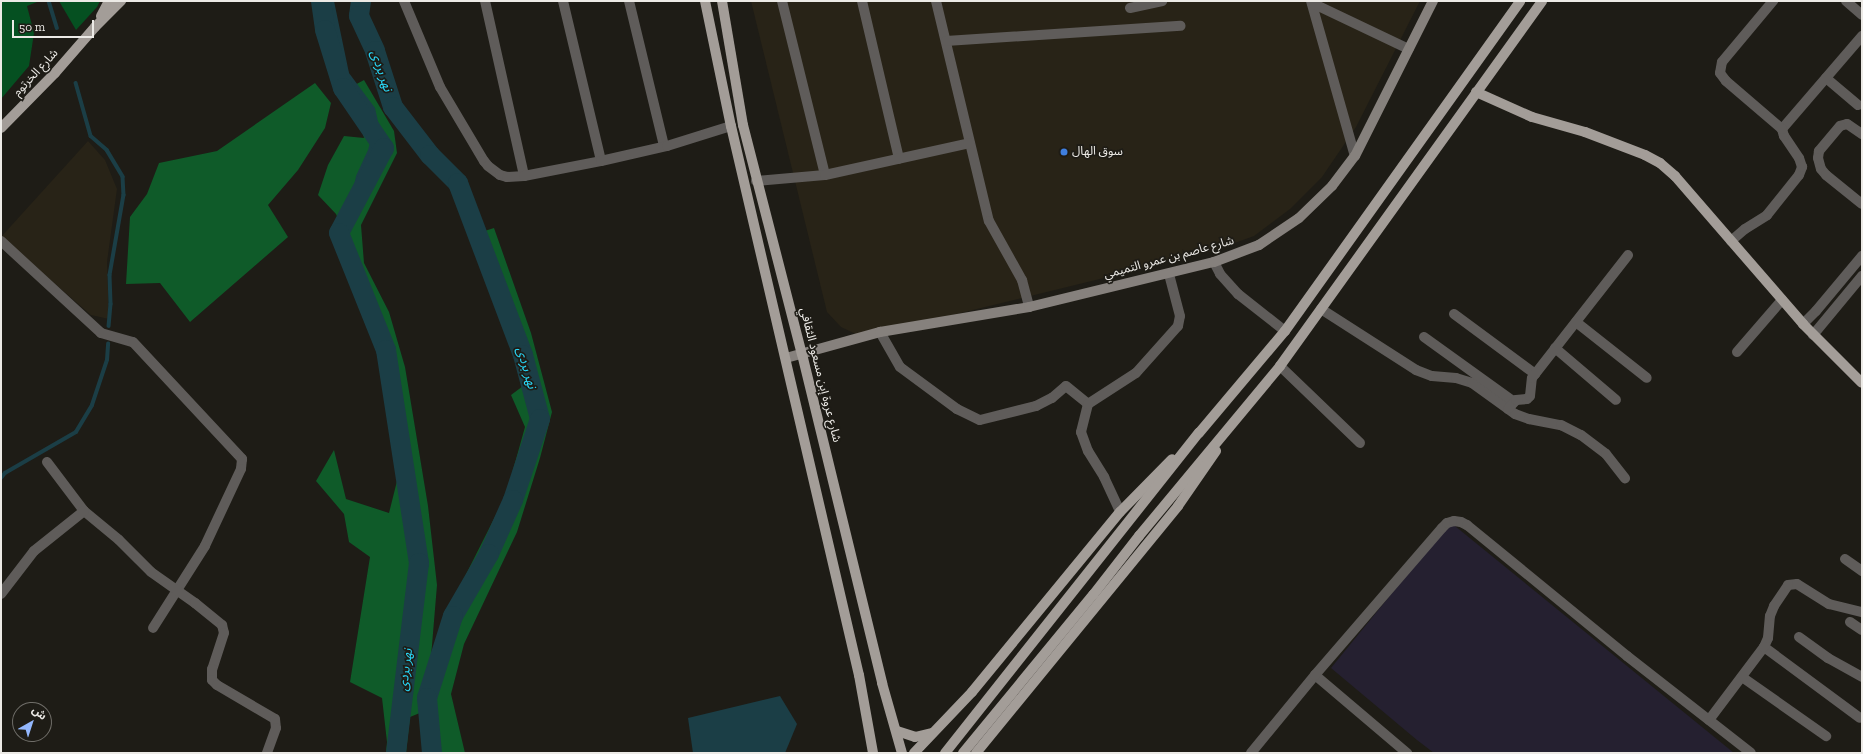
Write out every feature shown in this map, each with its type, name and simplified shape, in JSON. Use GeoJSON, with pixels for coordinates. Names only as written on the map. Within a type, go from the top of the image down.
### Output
{"type":"FeatureCollection","features":[{"type":"Feature","properties":{"kind":"main road"},"geometry":{"type":"LineString","coordinates":[[94,27],[109,1]]}},
{"type":"Feature","properties":{"kind":"main road","name":"شارع الخرتوم"},"geometry":{"type":"LineString","coordinates":[[1,128],[55,73],[94,27],[121,1]]}},
{"type":"Feature","properties":{"kind":"main road"},"geometry":{"type":"LineString","coordinates":[[705,1],[731,126],[860,675],[873,753]]}},
{"type":"Feature","properties":{"kind":"main road","name":"شارع عروة إبن مسعود الثقافي"},"geometry":{"type":"LineString","coordinates":[[722,1],[743,125],[756,181],[802,354],[882,683],[897,731],[902,753]]}},
{"type":"Feature","properties":{"kind":"main road","name":"شارع عاصم بن عمرو التميمي"},"geometry":{"type":"LineString","coordinates":[[786,358],[880,332],[1030,308],[1214,262],[1259,245],[1299,218],[1332,186],[1354,156],[1433,1]]}},
{"type":"Feature","properties":{"kind":"main road"},"geometry":{"type":"LineString","coordinates":[[945,753],[1080,585],[1199,433],[1285,331],[1520,1]]}},
{"type":"Feature","properties":{"kind":"main road"},"geometry":{"type":"LineString","coordinates":[[963,753],[1093,595],[1139,536],[1280,366],[1542,1]]}},
{"type":"Feature","properties":{"kind":"main road"},"geometry":{"type":"LineString","coordinates":[[1476,92],[1532,117],[1585,132],[1645,155],[1660,163],[1675,176],[1813,335],[1862,383]]}},
{"type":"Feature","properties":{"kind":"main road"},"geometry":{"type":"LineString","coordinates":[[976,753],[1178,506],[1218,448],[1236,418]]}},
{"type":"Feature","properties":{"kind":"main road"},"geometry":{"type":"LineString","coordinates":[[914,753],[972,692],[1120,512],[1199,433]]}},
{"type":"Feature","properties":{"kind":"main road"},"geometry":{"type":"LineString","coordinates":[[897,731],[915,737],[934,732]]}},
{"type":"Feature","properties":{"kind":"street"},"geometry":{"type":"LineString","coordinates":[[404,1],[440,87],[484,161],[500,175],[507,177],[524,176],[601,161],[664,146],[731,126]]}},
{"type":"Feature","properties":{"kind":"street"},"geometry":{"type":"LineString","coordinates":[[484,1],[524,176]]}},
{"type":"Feature","properties":{"kind":"street"},"geometry":{"type":"LineString","coordinates":[[562,1],[601,161]]}},
{"type":"Feature","properties":{"kind":"street"},"geometry":{"type":"LineString","coordinates":[[629,1],[664,146]]}},
{"type":"Feature","properties":{"kind":"street"},"geometry":{"type":"LineString","coordinates":[[782,1],[825,175]]}},
{"type":"Feature","properties":{"kind":"street"},"geometry":{"type":"LineString","coordinates":[[862,1],[899,159]]}},
{"type":"Feature","properties":{"kind":"street"},"geometry":{"type":"LineString","coordinates":[[936,1],[989,221],[1022,280],[1030,308]]}},
{"type":"Feature","properties":{"kind":"street"},"geometry":{"type":"LineString","coordinates":[[1130,8],[1162,1]]}},
{"type":"Feature","properties":{"kind":"street"},"geometry":{"type":"LineString","coordinates":[[1731,241],[1745,229],[1767,215],[1800,175],[1802,167],[1799,158],[1784,136],[1782,129],[1726,81],[1720,73],[1722,62],[1773,1]]}},
{"type":"Feature","properties":{"kind":"street"},"geometry":{"type":"LineString","coordinates":[[1846,1],[1862,15]]}},
{"type":"Feature","properties":{"kind":"street"},"geometry":{"type":"LineString","coordinates":[[1311,2],[1409,49]]}},
{"type":"Feature","properties":{"kind":"street"},"geometry":{"type":"LineString","coordinates":[[1311,2],[1354,156]]}},
{"type":"Feature","properties":{"kind":"street"},"geometry":{"type":"LineString","coordinates":[[946,41],[1181,26]]}},
{"type":"Feature","properties":{"kind":"street"},"geometry":{"type":"LineString","coordinates":[[1782,129],[1862,36]]}},
{"type":"Feature","properties":{"kind":"street"},"geometry":{"type":"LineString","coordinates":[[1826,78],[1858,105]]}},
{"type":"Feature","properties":{"kind":"street"},"geometry":{"type":"LineString","coordinates":[[1862,134],[1847,124],[1840,126],[1819,151],[1818,158],[1821,169],[1826,176],[1862,204]]}},
{"type":"Feature","properties":{"kind":"street"},"geometry":{"type":"LineString","coordinates":[[756,181],[825,175],[970,143]]}},
{"type":"Feature","properties":{"kind":"street"},"geometry":{"type":"LineString","coordinates":[[1,241],[101,333],[133,342],[240,455],[243,464],[205,546],[178,591],[153,628]]}},
{"type":"Feature","properties":{"kind":"street"},"geometry":{"type":"LineString","coordinates":[[1511,406],[1530,396],[1532,391],[1530,382],[1535,374],[1628,255]]}},
{"type":"Feature","properties":{"kind":"street"},"geometry":{"type":"LineString","coordinates":[[1803,324],[1816,311],[1862,256]]}},
{"type":"Feature","properties":{"kind":"street"},"geometry":{"type":"LineString","coordinates":[[1214,262],[1220,274],[1238,294],[1285,331]]}},
{"type":"Feature","properties":{"kind":"street"},"geometry":{"type":"LineString","coordinates":[[1120,512],[1104,477],[1088,451],[1081,432],[1088,404],[1136,373],[1178,326],[1180,316],[1169,274]]}},
{"type":"Feature","properties":{"kind":"street"},"geometry":{"type":"LineString","coordinates":[[1813,335],[1862,276]]}},
{"type":"Feature","properties":{"kind":"street"},"geometry":{"type":"LineString","coordinates":[[1737,352],[1782,300]]}},
{"type":"Feature","properties":{"kind":"street"},"geometry":{"type":"LineString","coordinates":[[1321,309],[1416,370],[1432,376],[1456,378],[1472,382],[1511,406]]}},
{"type":"Feature","properties":{"kind":"street"},"geometry":{"type":"LineString","coordinates":[[1454,314],[1535,374]]}},
{"type":"Feature","properties":{"kind":"street"},"geometry":{"type":"LineString","coordinates":[[1576,322],[1646,378]]}},
{"type":"Feature","properties":{"kind":"street"},"geometry":{"type":"LineString","coordinates":[[880,332],[900,367],[957,408],[980,420],[1036,406],[1052,398],[1066,386],[1088,404]]}},
{"type":"Feature","properties":{"kind":"street"},"geometry":{"type":"LineString","coordinates":[[1424,337],[1511,406],[1522,417],[1561,426],[1581,435],[1606,454],[1625,478]]}},
{"type":"Feature","properties":{"kind":"street"},"geometry":{"type":"LineString","coordinates":[[1555,348],[1616,400]]}},
{"type":"Feature","properties":{"kind":"street"},"geometry":{"type":"LineString","coordinates":[[1280,366],[1360,443]]}},
{"type":"Feature","properties":{"kind":"street"},"geometry":{"type":"LineString","coordinates":[[47,462],[84,511],[119,540],[151,572],[207,612],[222,625],[224,633],[212,669],[212,680],[217,685],[274,719],[276,728],[267,753]]}},
{"type":"Feature","properties":{"kind":"street"},"geometry":{"type":"LineString","coordinates":[[1,594],[34,551],[84,511]]}},
{"type":"Feature","properties":{"kind":"street"},"geometry":{"type":"LineString","coordinates":[[1251,753],[1315,674],[1442,528],[1447,523],[1454,521],[1461,522],[1751,753]]}},
{"type":"Feature","properties":{"kind":"street"},"geometry":{"type":"LineString","coordinates":[[1845,558],[1862,572]]}},
{"type":"Feature","properties":{"kind":"street"},"geometry":{"type":"LineString","coordinates":[[1709,720],[1764,647],[1768,638],[1770,616],[1774,606],[1786,587],[1790,584],[1797,584],[1829,604],[1862,612]]}},
{"type":"Feature","properties":{"kind":"street"},"geometry":{"type":"LineString","coordinates":[[1850,622],[1862,630]]}},
{"type":"Feature","properties":{"kind":"street"},"geometry":{"type":"LineString","coordinates":[[1799,637],[1828,658],[1862,677]]}},
{"type":"Feature","properties":{"kind":"street"},"geometry":{"type":"LineString","coordinates":[[1764,647],[1860,718]]}},
{"type":"Feature","properties":{"kind":"street"},"geometry":{"type":"LineString","coordinates":[[1315,674],[1407,753]]}},
{"type":"Feature","properties":{"kind":"street"},"geometry":{"type":"LineString","coordinates":[[1742,677],[1826,736]]}},
{"type":"Feature","properties":{"kind":"shaded area","name":"سوق الهال"},"geometry":{"type":"Polygon","coordinates":[[[751,1],[1420,1],[1356,127],[1322,177],[1290,209],[1254,236],[1210,252],[862,337],[841,327],[827,312],[751,1]]]}},
{"type":"Feature","properties":{"kind":"shaded area"},"geometry":{"type":"Polygon","coordinates":[[[88,141],[105,160],[117,189],[107,262],[109,319],[91,315],[1,237],[88,141]]]}},
{"type":"Feature","properties":{"kind":"shaded area"},"geometry":{"type":"Polygon","coordinates":[[[1450,522],[1734,753],[1434,753],[1417,740],[1331,668],[1450,522]]]}},
{"type":"Feature","properties":{"kind":"green space"},"geometry":{"type":"Polygon","coordinates":[[[1,1],[37,2],[27,6],[34,33],[29,66],[1,99],[1,1]]]}},
{"type":"Feature","properties":{"kind":"green space"},"geometry":{"type":"Polygon","coordinates":[[[59,1],[100,1],[97,7],[76,30],[59,1]]]}},
{"type":"Feature","properties":{"kind":"green space"},"geometry":{"type":"Polygon","coordinates":[[[364,80],[394,131],[397,153],[361,225],[364,263],[389,312],[405,367],[428,506],[437,585],[431,657],[447,612],[506,495],[525,427],[511,395],[523,386],[515,352],[469,236],[494,228],[531,333],[552,412],[540,458],[517,532],[464,644],[451,694],[465,753],[440,753],[432,708],[410,717],[406,753],[386,753],[387,742],[382,698],[350,682],[370,557],[349,542],[344,514],[316,481],[334,450],[346,499],[389,513],[399,473],[390,430],[383,364],[362,313],[347,242],[336,214],[318,195],[328,165],[344,136],[364,138],[351,87],[364,80]]]}},
{"type":"Feature","properties":{"kind":"green space"},"geometry":{"type":"Polygon","coordinates":[[[315,83],[331,103],[325,128],[298,170],[268,205],[288,237],[190,322],[160,283],[126,284],[130,217],[147,194],[159,163],[217,151],[315,83]]]}},
{"type":"Feature","properties":{"kind":"water"},"geometry":{"type":"Polygon","coordinates":[[[319,1],[334,1],[349,73],[375,108],[384,148],[348,216],[356,176],[368,150],[373,132],[343,88],[325,30],[319,1]]]}},
{"type":"Feature","properties":{"kind":"water"},"geometry":{"type":"Polygon","coordinates":[[[780,696],[797,724],[785,753],[693,753],[688,718],[780,696]]]}},
{"type":"Feature","properties":{"kind":"waterway"},"geometry":{"type":"LineString","coordinates":[[49,1],[57,28]]}},
{"type":"Feature","properties":{"kind":"waterway","name":"نهر بردى"},"geometry":{"type":"LineString","coordinates":[[321,1],[325,30],[343,88],[384,148],[339,233],[386,350],[419,563],[396,753]]}},
{"type":"Feature","properties":{"kind":"waterway","name":"نهر بردى"},"geometry":{"type":"LineString","coordinates":[[361,1],[359,16],[375,51],[393,107],[430,155],[458,183],[523,355],[540,419],[513,500],[489,554],[453,616],[427,698],[432,753]]}},
{"type":"Feature","properties":{"kind":"waterway"},"geometry":{"type":"LineString","coordinates":[[76,83],[91,136],[107,150],[123,177],[124,195],[110,275],[111,304],[109,326]]}},
{"type":"Feature","properties":{"kind":"waterway"},"geometry":{"type":"LineString","coordinates":[[1,478],[5,473],[76,432],[92,405],[107,360],[108,344]]}},
{"type":"Feature","properties":{"kind":"place","name":"سوق الهال"},"geometry":{"type":"Point","coordinates":[1064,152]}}]}
